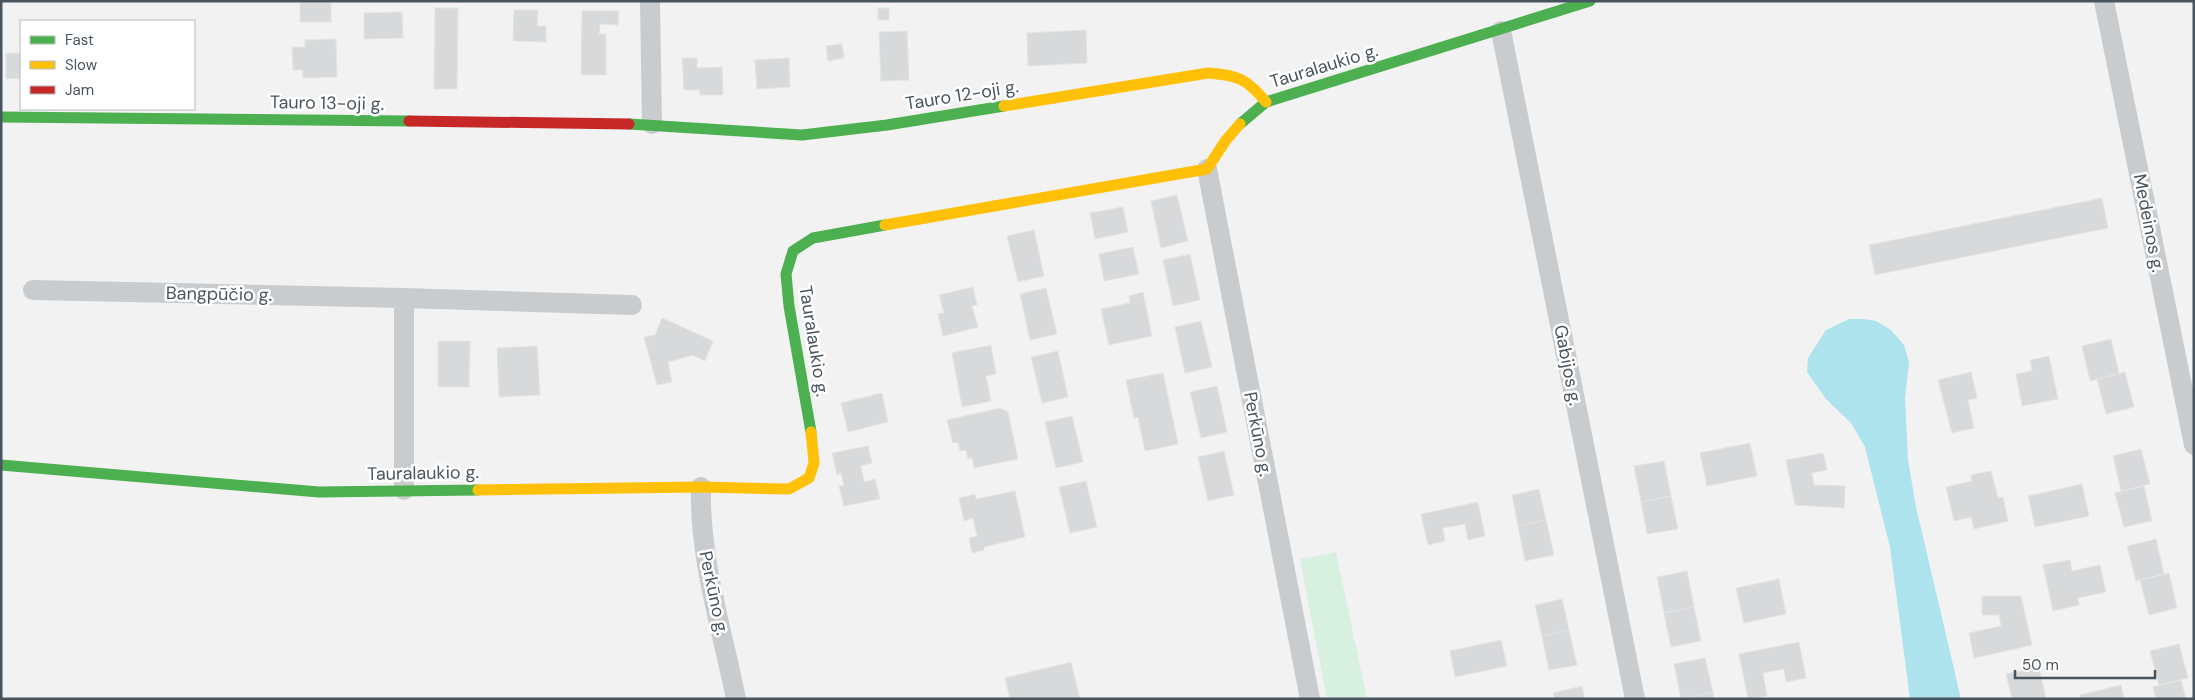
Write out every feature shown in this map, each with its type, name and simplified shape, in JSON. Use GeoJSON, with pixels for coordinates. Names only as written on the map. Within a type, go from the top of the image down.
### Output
{"type":"FeatureCollection","features":[{"type":"Feature","properties":{"kind":"street"},"geometry":{"type":"LineString","coordinates":[[650,1],[652,124]]}},
{"type":"Feature","properties":{"kind":"street","name":"Tauralaukio g."},"geometry":{"type":"LineString","coordinates":[[1,466],[319,492],[701,487],[789,489],[809,478],[814,463],[814,447],[786,274],[793,251],[813,238],[1207,169],[1224,140],[1240,123],[1266,102],[1590,1]]}},
{"type":"Feature","properties":{"kind":"street","name":"Medeinos g."},"geometry":{"type":"LineString","coordinates":[[2104,1],[2194,445]]}},
{"type":"Feature","properties":{"kind":"street","name":"Gabijos g."},"geometry":{"type":"LineString","coordinates":[[1501,30],[1635,699]]}},
{"type":"Feature","properties":{"kind":"street","name":"Tauro 12-oji g."},"geometry":{"type":"LineString","coordinates":[[652,124],[802,135],[888,125],[1208,73],[1231,74],[1250,82],[1266,102]]}},
{"type":"Feature","properties":{"kind":"street","name":"Tauro 13-oji g."},"geometry":{"type":"LineString","coordinates":[[1,117],[652,124]]}},
{"type":"Feature","properties":{"kind":"street","name":"Perkūno g."},"geometry":{"type":"LineString","coordinates":[[1207,169],[1310,699]]}},
{"type":"Feature","properties":{"kind":"street","name":"Bangpūčio g."},"geometry":{"type":"LineString","coordinates":[[33,290],[632,305]]}},
{"type":"Feature","properties":{"kind":"street"},"geometry":{"type":"LineString","coordinates":[[404,298],[404,490]]}},
{"type":"Feature","properties":{"kind":"street","name":"Perkūno g."},"geometry":{"type":"LineString","coordinates":[[701,487],[700,520],[704,548],[736,699]]}},
{"type":"Feature","properties":{"kind":"green space"},"geometry":{"type":"Polygon","coordinates":[[[1336,552],[1367,699],[1327,699],[1300,559],[1336,552]]]}},
{"type":"Feature","properties":{"kind":"water"},"geometry":{"type":"Polygon","coordinates":[[[1849,319],[1876,321],[1891,330],[1904,345],[1909,362],[1905,398],[1908,460],[1916,507],[1961,699],[1910,699],[1890,547],[1865,447],[1851,423],[1826,399],[1807,372],[1808,358],[1826,330],[1849,319]]]}},
{"type":"Feature","properties":{"kind":"building"},"geometry":{"type":"Polygon","coordinates":[[[300,3],[331,3],[331,22],[300,22],[300,3]]]}},
{"type":"Feature","properties":{"kind":"building"},"geometry":{"type":"Polygon","coordinates":[[[435,8],[458,8],[457,89],[434,89],[435,8]]]}},
{"type":"Feature","properties":{"kind":"building"},"geometry":{"type":"Polygon","coordinates":[[[878,8],[889,8],[889,20],[878,20],[878,8]]]}},
{"type":"Feature","properties":{"kind":"building"},"geometry":{"type":"Polygon","coordinates":[[[514,10],[538,10],[537,26],[546,26],[546,42],[513,41],[514,10]]]}},
{"type":"Feature","properties":{"kind":"building"},"geometry":{"type":"Polygon","coordinates":[[[582,11],[619,11],[618,25],[600,24],[599,34],[606,34],[606,75],[581,75],[582,11]]]}},
{"type":"Feature","properties":{"kind":"building"},"geometry":{"type":"Polygon","coordinates":[[[402,12],[403,38],[364,39],[364,13],[402,12]]]}},
{"type":"Feature","properties":{"kind":"building"},"geometry":{"type":"Polygon","coordinates":[[[1086,30],[1087,63],[1028,66],[1027,33],[1086,30]]]}},
{"type":"Feature","properties":{"kind":"building"},"geometry":{"type":"Polygon","coordinates":[[[907,31],[909,80],[881,81],[879,32],[907,31]]]}},
{"type":"Feature","properties":{"kind":"building"},"geometry":{"type":"Polygon","coordinates":[[[336,39],[337,77],[303,78],[303,70],[293,70],[292,47],[305,47],[305,40],[336,39]]]}},
{"type":"Feature","properties":{"kind":"building"},"geometry":{"type":"Polygon","coordinates":[[[842,44],[844,58],[828,61],[826,46],[842,44]]]}},
{"type":"Feature","properties":{"kind":"building"},"geometry":{"type":"Polygon","coordinates":[[[6,53],[20,53],[20,78],[6,79],[6,53]]]}},
{"type":"Feature","properties":{"kind":"building"},"geometry":{"type":"Polygon","coordinates":[[[682,58],[697,58],[697,68],[722,67],[723,95],[700,95],[699,90],[684,90],[682,58]]]}},
{"type":"Feature","properties":{"kind":"building"},"geometry":{"type":"Polygon","coordinates":[[[789,58],[790,87],[757,89],[755,60],[789,58]]]}},
{"type":"Feature","properties":{"kind":"building"},"geometry":{"type":"Polygon","coordinates":[[[1177,195],[1188,241],[1161,248],[1151,201],[1177,195]]]}},
{"type":"Feature","properties":{"kind":"building"},"geometry":{"type":"Polygon","coordinates":[[[2102,198],[2108,228],[1875,275],[1869,245],[2102,198]]]}},
{"type":"Feature","properties":{"kind":"building"},"geometry":{"type":"Polygon","coordinates":[[[1123,207],[1128,232],[1095,239],[1090,213],[1123,207]]]}},
{"type":"Feature","properties":{"kind":"building"},"geometry":{"type":"Polygon","coordinates":[[[1034,230],[1044,276],[1018,282],[1007,236],[1034,230]]]}},
{"type":"Feature","properties":{"kind":"building"},"geometry":{"type":"Polygon","coordinates":[[[1133,247],[1139,274],[1104,281],[1099,254],[1133,247]]]}},
{"type":"Feature","properties":{"kind":"building"},"geometry":{"type":"Polygon","coordinates":[[[1190,254],[1200,300],[1173,306],[1163,260],[1190,254]]]}},
{"type":"Feature","properties":{"kind":"building"},"geometry":{"type":"Polygon","coordinates":[[[973,287],[977,305],[972,306],[978,327],[943,336],[938,314],[944,313],[939,295],[973,287]]]}},
{"type":"Feature","properties":{"kind":"building"},"geometry":{"type":"Polygon","coordinates":[[[1046,288],[1057,334],[1030,340],[1020,294],[1046,288]]]}},
{"type":"Feature","properties":{"kind":"building"},"geometry":{"type":"Polygon","coordinates":[[[1143,292],[1152,336],[1109,345],[1101,309],[1130,303],[1129,296],[1143,292]]]}},
{"type":"Feature","properties":{"kind":"building"},"geometry":{"type":"Polygon","coordinates":[[[662,318],[713,341],[705,361],[693,355],[668,362],[672,382],[657,385],[644,337],[655,335],[662,318]]]}},
{"type":"Feature","properties":{"kind":"building"},"geometry":{"type":"Polygon","coordinates":[[[1201,321],[1212,367],[1185,373],[1175,327],[1201,321]]]}},
{"type":"Feature","properties":{"kind":"building"},"geometry":{"type":"Polygon","coordinates":[[[2111,339],[2119,374],[2090,381],[2082,346],[2111,339]]]}},
{"type":"Feature","properties":{"kind":"building"},"geometry":{"type":"Polygon","coordinates":[[[438,341],[470,341],[469,387],[438,387],[438,341]]]}},
{"type":"Feature","properties":{"kind":"building"},"geometry":{"type":"Polygon","coordinates":[[[991,345],[996,374],[986,376],[991,401],[962,407],[952,353],[991,345]]]}},
{"type":"Feature","properties":{"kind":"building"},"geometry":{"type":"Polygon","coordinates":[[[537,346],[540,395],[499,397],[497,348],[537,346]]]}},
{"type":"Feature","properties":{"kind":"building"},"geometry":{"type":"Polygon","coordinates":[[[1058,351],[1068,397],[1042,403],[1031,357],[1058,351]]]}},
{"type":"Feature","properties":{"kind":"building"},"geometry":{"type":"Polygon","coordinates":[[[2049,356],[2058,399],[2022,406],[2016,374],[2032,371],[2030,360],[2049,356]]]}},
{"type":"Feature","properties":{"kind":"building"},"geometry":{"type":"Polygon","coordinates":[[[1971,372],[1977,398],[1968,400],[1974,428],[1952,433],[1938,380],[1971,372]]]}},
{"type":"Feature","properties":{"kind":"building"},"geometry":{"type":"Polygon","coordinates":[[[2125,372],[2134,407],[2106,414],[2097,379],[2125,372]]]}},
{"type":"Feature","properties":{"kind":"building"},"geometry":{"type":"Polygon","coordinates":[[[1163,373],[1178,444],[1145,451],[1138,417],[1134,418],[1126,380],[1163,373]]]}},
{"type":"Feature","properties":{"kind":"building"},"geometry":{"type":"Polygon","coordinates":[[[1217,386],[1227,432],[1201,438],[1190,392],[1217,386]]]}},
{"type":"Feature","properties":{"kind":"building"},"geometry":{"type":"Polygon","coordinates":[[[882,393],[888,422],[848,432],[841,403],[882,393]]]}},
{"type":"Feature","properties":{"kind":"building"},"geometry":{"type":"Polygon","coordinates":[[[1000,408],[1008,412],[1018,459],[974,468],[972,458],[968,459],[966,450],[960,451],[958,442],[953,443],[947,420],[1000,408]]]}},
{"type":"Feature","properties":{"kind":"building"},"geometry":{"type":"Polygon","coordinates":[[[1072,416],[1083,462],[1056,468],[1045,422],[1072,416]]]}},
{"type":"Feature","properties":{"kind":"building"},"geometry":{"type":"Polygon","coordinates":[[[1750,443],[1757,476],[1707,486],[1700,453],[1750,443]]]}},
{"type":"Feature","properties":{"kind":"building"},"geometry":{"type":"Polygon","coordinates":[[[868,446],[872,463],[861,466],[864,482],[875,479],[880,499],[844,506],[839,486],[844,485],[841,473],[837,475],[832,453],[868,446]]]}},
{"type":"Feature","properties":{"kind":"building"},"geometry":{"type":"Polygon","coordinates":[[[2141,449],[2150,484],[2121,491],[2113,456],[2141,449]]]}},
{"type":"Feature","properties":{"kind":"building"},"geometry":{"type":"Polygon","coordinates":[[[1224,451],[1234,495],[1208,501],[1198,457],[1224,451]]]}},
{"type":"Feature","properties":{"kind":"building"},"geometry":{"type":"Polygon","coordinates":[[[1823,453],[1827,470],[1812,473],[1814,485],[1845,486],[1844,508],[1795,505],[1786,460],[1823,453]]]}},
{"type":"Feature","properties":{"kind":"building"},"geometry":{"type":"Polygon","coordinates":[[[1664,461],[1671,496],[1641,502],[1634,466],[1664,461]]]}},
{"type":"Feature","properties":{"kind":"building"},"geometry":{"type":"Polygon","coordinates":[[[1991,471],[1998,498],[2003,497],[2008,521],[1974,529],[1971,517],[1954,521],[1946,487],[1972,481],[1971,475],[1991,471]]]}},
{"type":"Feature","properties":{"kind":"building"},"geometry":{"type":"Polygon","coordinates":[[[1086,481],[1097,527],[1070,533],[1059,487],[1086,481]]]}},
{"type":"Feature","properties":{"kind":"building"},"geometry":{"type":"Polygon","coordinates":[[[2082,484],[2089,516],[2035,527],[2028,496],[2082,484]]]}},
{"type":"Feature","properties":{"kind":"building"},"geometry":{"type":"Polygon","coordinates":[[[2144,486],[2152,521],[2124,527],[2115,493],[2144,486]]]}},
{"type":"Feature","properties":{"kind":"building"},"geometry":{"type":"Polygon","coordinates":[[[1539,489],[1546,520],[1518,526],[1512,495],[1539,489]]]}},
{"type":"Feature","properties":{"kind":"building"},"geometry":{"type":"Polygon","coordinates":[[[1015,491],[1025,537],[984,547],[984,550],[972,553],[969,538],[977,536],[973,518],[964,521],[959,498],[975,494],[976,499],[1015,491]]]}},
{"type":"Feature","properties":{"kind":"building"},"geometry":{"type":"Polygon","coordinates":[[[1671,496],[1678,529],[1647,534],[1641,502],[1671,496]]]}},
{"type":"Feature","properties":{"kind":"building"},"geometry":{"type":"Polygon","coordinates":[[[1478,502],[1485,536],[1468,540],[1465,524],[1443,528],[1445,541],[1428,545],[1421,514],[1478,502]]]}},
{"type":"Feature","properties":{"kind":"building"},"geometry":{"type":"Polygon","coordinates":[[[1546,520],[1554,555],[1525,561],[1518,526],[1546,520]]]}},
{"type":"Feature","properties":{"kind":"building"},"geometry":{"type":"Polygon","coordinates":[[[2156,539],[2164,574],[2136,581],[2127,546],[2156,539]]]}},
{"type":"Feature","properties":{"kind":"building"},"geometry":{"type":"Polygon","coordinates":[[[2070,560],[2072,571],[2100,565],[2106,592],[2078,598],[2079,605],[2053,611],[2043,565],[2070,560]]]}},
{"type":"Feature","properties":{"kind":"building"},"geometry":{"type":"Polygon","coordinates":[[[1687,571],[1694,607],[1664,613],[1657,577],[1687,571]]]}},
{"type":"Feature","properties":{"kind":"building"},"geometry":{"type":"Polygon","coordinates":[[[2169,573],[2177,608],[2149,615],[2140,580],[2169,573]]]}},
{"type":"Feature","properties":{"kind":"building"},"geometry":{"type":"Polygon","coordinates":[[[1779,579],[1786,614],[1744,623],[1736,588],[1779,579]]]}},
{"type":"Feature","properties":{"kind":"building"},"geometry":{"type":"Polygon","coordinates":[[[1982,596],[2021,596],[2032,645],[1974,658],[1969,633],[2001,626],[1999,615],[1982,615],[1982,596]]]}},
{"type":"Feature","properties":{"kind":"building"},"geometry":{"type":"Polygon","coordinates":[[[1562,599],[1569,630],[1542,636],[1535,605],[1562,599]]]}},
{"type":"Feature","properties":{"kind":"building"},"geometry":{"type":"Polygon","coordinates":[[[1694,607],[1701,641],[1671,647],[1664,613],[1694,607]]]}},
{"type":"Feature","properties":{"kind":"building"},"geometry":{"type":"Polygon","coordinates":[[[1569,630],[1577,665],[1549,670],[1542,636],[1569,630]]]}},
{"type":"Feature","properties":{"kind":"building"},"geometry":{"type":"Polygon","coordinates":[[[1501,640],[1507,666],[1455,677],[1450,651],[1501,640]]]}},
{"type":"Feature","properties":{"kind":"building"},"geometry":{"type":"Polygon","coordinates":[[[1799,642],[1806,678],[1786,682],[1784,669],[1763,673],[1767,696],[1748,699],[1739,654],[1799,642]]]}},
{"type":"Feature","properties":{"kind":"building"},"geometry":{"type":"Polygon","coordinates":[[[2179,644],[2188,678],[2159,685],[2150,651],[2179,644]]]}},
{"type":"Feature","properties":{"kind":"building"},"geometry":{"type":"Polygon","coordinates":[[[1705,658],[1713,692],[1681,699],[1674,664],[1705,658]]]}},
{"type":"Feature","properties":{"kind":"building"},"geometry":{"type":"Polygon","coordinates":[[[1071,662],[1080,699],[1010,699],[1005,678],[1071,662]]]}},
{"type":"Feature","properties":{"kind":"building"},"geometry":{"type":"Polygon","coordinates":[[[2039,668],[2046,699],[2012,699],[2006,674],[2039,668]]]}},
{"type":"Feature","properties":{"kind":"building"},"geometry":{"type":"Polygon","coordinates":[[[2181,680],[2186,699],[2156,699],[2153,687],[2181,680]]]}},
{"type":"Feature","properties":{"kind":"building"},"geometry":{"type":"Polygon","coordinates":[[[2121,685],[2124,699],[2081,699],[2080,695],[2121,685]]]}},
{"type":"Feature","properties":{"kind":"building"},"geometry":{"type":"Polygon","coordinates":[[[1582,686],[1585,699],[1555,699],[1553,693],[1582,686]]]}},
{"type":"Feature","properties":{"kind":"building"},"geometry":{"type":"Polygon","coordinates":[[[1713,692],[1714,699],[1683,699],[1713,692]]]}},
{"type":"Feature","properties":{"kind":"traffic: fast"},"geometry":{"type":"LineString","coordinates":[[1240,124],[1266,102],[1590,1]]}},
{"type":"Feature","properties":{"kind":"traffic: fast"},"geometry":{"type":"LineString","coordinates":[[629,124],[802,135],[887,125],[1004,106]]}},
{"type":"Feature","properties":{"kind":"traffic: fast"},"geometry":{"type":"LineString","coordinates":[[1,117],[409,121]]}},
{"type":"Feature","properties":{"kind":"traffic: fast"},"geometry":{"type":"LineString","coordinates":[[811,432],[789,306],[786,274],[793,251],[813,238],[885,225]]}},
{"type":"Feature","properties":{"kind":"traffic: fast"},"geometry":{"type":"LineString","coordinates":[[1,465],[319,492],[478,490]]}},
{"type":"Feature","properties":{"kind":"traffic: slow"},"geometry":{"type":"LineString","coordinates":[[1004,106],[1208,73],[1235,77],[1247,83],[1266,102]]}},
{"type":"Feature","properties":{"kind":"traffic: slow"},"geometry":{"type":"LineString","coordinates":[[885,225],[1207,169],[1226,140],[1240,124]]}},
{"type":"Feature","properties":{"kind":"traffic: slow"},"geometry":{"type":"LineString","coordinates":[[478,490],[701,487],[789,489],[809,478],[814,463],[811,432]]}},
{"type":"Feature","properties":{"kind":"traffic: jam"},"geometry":{"type":"LineString","coordinates":[[409,121],[629,124]]}}]}
